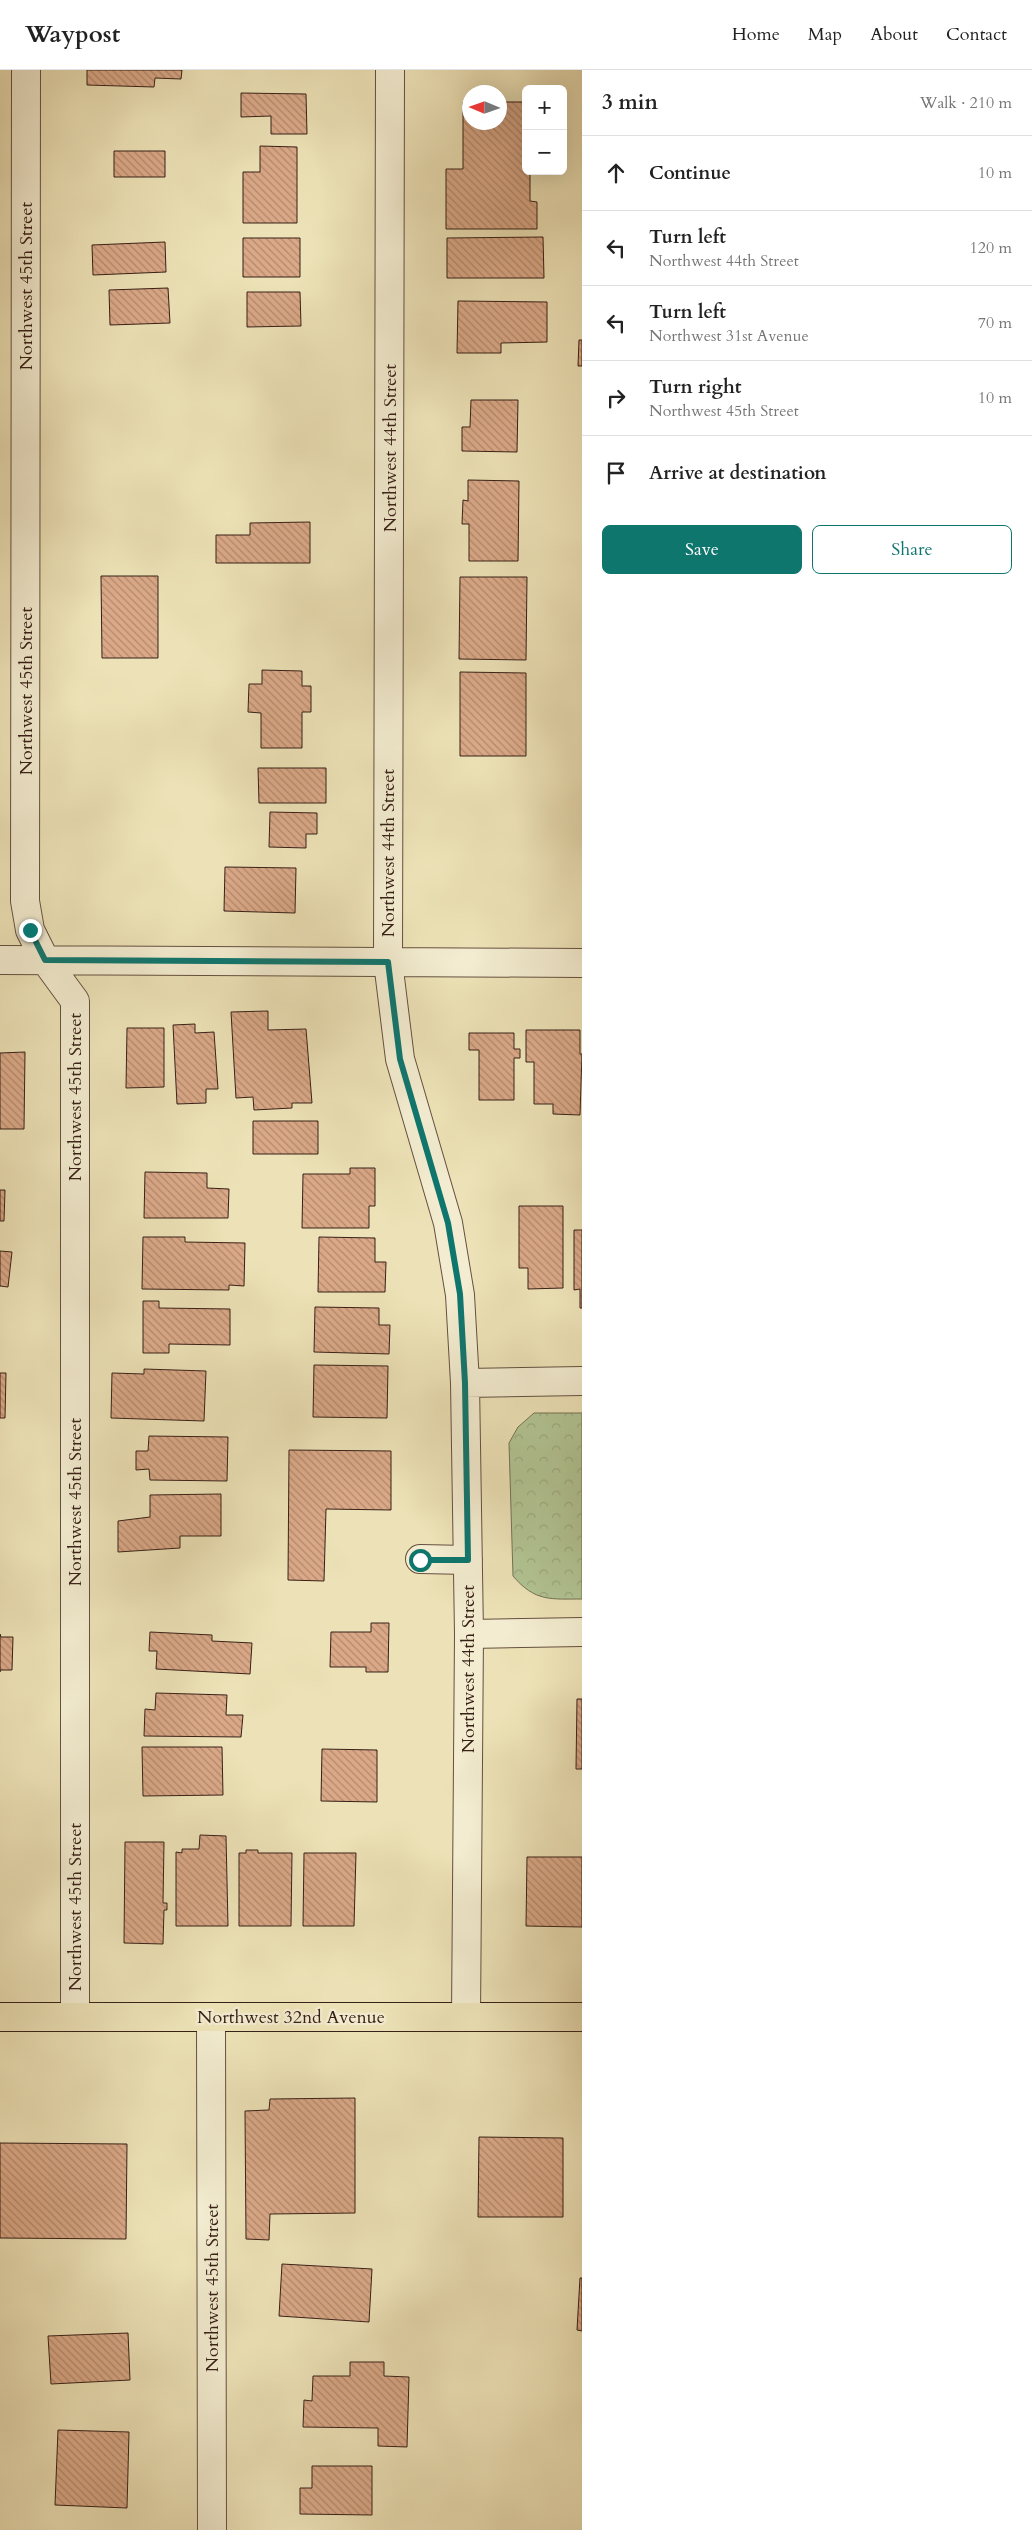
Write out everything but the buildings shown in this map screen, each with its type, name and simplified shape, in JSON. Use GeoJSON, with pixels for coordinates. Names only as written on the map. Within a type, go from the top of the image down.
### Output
{"type":"FeatureCollection","features":[{"type":"Feature","properties":{"kind":"main road","name":"Northwest 32nd Avenue"},"geometry":{"type":"LineString","coordinates":[[0,2017],[582,2016]]}},
{"type":"Feature","properties":{"kind":"street","name":"Northwest 45th Street"},"geometry":{"type":"LineString","coordinates":[[26,70],[25,901],[30,930],[45,960],[75,1001],[75,2017]]}},
{"type":"Feature","properties":{"kind":"street","name":"Northwest 44th Street"},"geometry":{"type":"LineString","coordinates":[[390,70],[388,962],[400,1059],[448,1223],[460,1294],[465,1383],[469,1634],[466,2017]]}},
{"type":"Feature","properties":{"kind":"street"},"geometry":{"type":"LineString","coordinates":[[0,960],[582,963]]}},
{"type":"Feature","properties":{"kind":"street"},"geometry":{"type":"LineString","coordinates":[[465,1383],[582,1381]]}},
{"type":"Feature","properties":{"kind":"street"},"geometry":{"type":"LineString","coordinates":[[420,1560],[468,1560]]}},
{"type":"Feature","properties":{"kind":"street"},"geometry":{"type":"LineString","coordinates":[[469,1634],[582,1632]]}},
{"type":"Feature","properties":{"kind":"street","name":"Northwest 45th Street"},"geometry":{"type":"LineString","coordinates":[[211,2017],[212,2530]]}},
{"type":"Feature","properties":{"kind":"green space"},"geometry":{"type":"Polygon","coordinates":[[[534,1413],[582,1413],[582,1599],[552,1599],[536,1595],[513,1576],[509,1443],[518,1427],[534,1413]]]}},
{"type":"Feature","properties":{"kind":"route"},"geometry":{"type":"LineString","coordinates":[[30,930],[45,960],[388,962],[400,1059],[448,1223],[460,1294],[465,1383],[468,1560],[420,1560]]}}]}
